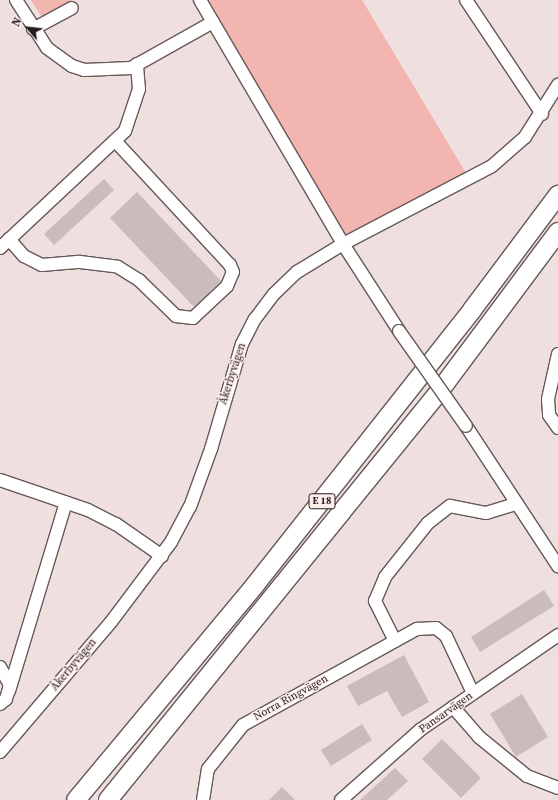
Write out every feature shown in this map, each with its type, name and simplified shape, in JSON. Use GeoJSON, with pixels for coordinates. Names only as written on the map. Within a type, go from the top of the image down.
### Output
{"type":"FeatureCollection","features":[{"type":"Feature","properties":{"kind":"highway","name":"E 18"},"geometry":{"type":"LineString","coordinates":[[76,800],[255,585],[467,317],[558,195]]}},
{"type":"Feature","properties":{"kind":"highway","name":"E 18"},"geometry":{"type":"LineString","coordinates":[[108,800],[438,393],[558,232]]}},
{"type":"Feature","properties":{"kind":"lane"},"geometry":{"type":"LineString","coordinates":[[16,0],[33,29],[47,48],[72,66],[101,72],[137,64],[214,22]]}},
{"type":"Feature","properties":{"kind":"lane"},"geometry":{"type":"LineString","coordinates":[[200,0],[343,244],[399,331],[466,426],[558,566]]}},
{"type":"Feature","properties":{"kind":"lane"},"geometry":{"type":"LineString","coordinates":[[466,0],[542,114]]}},
{"type":"Feature","properties":{"kind":"lane"},"geometry":{"type":"LineString","coordinates":[[33,29],[72,8]]}},
{"type":"Feature","properties":{"kind":"lane"},"geometry":{"type":"LineString","coordinates":[[0,248],[116,142],[125,131],[139,89],[137,64]]}},
{"type":"Feature","properties":{"kind":"lane","name":"Åkerbyvägen"},"geometry":{"type":"LineString","coordinates":[[0,752],[111,622],[162,556],[190,507],[242,344],[255,319],[297,272],[343,244],[418,202],[475,177],[510,152],[542,114],[558,85]]}},
{"type":"Feature","properties":{"kind":"lane"},"geometry":{"type":"LineString","coordinates":[[10,240],[24,256],[42,265],[80,262],[118,268],[139,280],[176,316],[193,318],[227,286],[233,272],[230,264],[116,142]]}},
{"type":"Feature","properties":{"kind":"lane"},"geometry":{"type":"LineString","coordinates":[[558,354],[548,399],[549,415],[558,428]]}},
{"type":"Feature","properties":{"kind":"lane"},"geometry":{"type":"LineString","coordinates":[[0,480],[66,502],[116,524],[162,556]]}},
{"type":"Feature","properties":{"kind":"lane"},"geometry":{"type":"LineString","coordinates":[[0,704],[9,691],[66,502]]}},
{"type":"Feature","properties":{"kind":"lane"},"geometry":{"type":"LineString","coordinates":[[395,641],[375,601],[385,577],[428,523],[450,506],[486,513],[516,504]]}},
{"type":"Feature","properties":{"kind":"lane","name":"Norra Ringvägen"},"geometry":{"type":"LineString","coordinates":[[204,800],[208,769],[244,726],[416,630],[436,628],[455,649],[472,693]]}},
{"type":"Feature","properties":{"kind":"lane","name":"Pansarvägen"},"geometry":{"type":"LineString","coordinates":[[341,800],[398,748],[472,693],[558,635]]}},
{"type":"Feature","properties":{"kind":"lane"},"geometry":{"type":"LineString","coordinates":[[0,664],[14,660],[21,653]]}},
{"type":"Feature","properties":{"kind":"lane"},"geometry":{"type":"LineString","coordinates":[[0,667],[9,677],[9,691]]}},
{"type":"Feature","properties":{"kind":"lane"},"geometry":{"type":"LineString","coordinates":[[453,707],[479,737],[527,776],[558,788]]}},
{"type":"Feature","properties":{"kind":"shaded area"},"geometry":{"type":"Polygon","coordinates":[[[31,0],[73,0],[43,19],[31,0]]]}},
{"type":"Feature","properties":{"kind":"shaded area"},"geometry":{"type":"Polygon","coordinates":[[[203,0],[362,0],[469,178],[345,242],[203,0]]]}},
{"type":"Feature","properties":{"kind":"building"},"geometry":{"type":"Polygon","coordinates":[[[104,179],[114,190],[54,245],[44,234],[104,179]]]}},
{"type":"Feature","properties":{"kind":"building"},"geometry":{"type":"Polygon","coordinates":[[[137,192],[221,281],[194,307],[110,218],[137,192]]]}},
{"type":"Feature","properties":{"kind":"building"},"geometry":{"type":"Polygon","coordinates":[[[544,590],[554,606],[480,652],[471,637],[544,590]]]}},
{"type":"Feature","properties":{"kind":"building"},"geometry":{"type":"Polygon","coordinates":[[[404,655],[429,702],[402,717],[387,691],[358,706],[347,686],[404,655]]]}},
{"type":"Feature","properties":{"kind":"building"},"geometry":{"type":"Polygon","coordinates":[[[522,694],[548,737],[516,757],[490,714],[522,694]]]}},
{"type":"Feature","properties":{"kind":"building"},"geometry":{"type":"Polygon","coordinates":[[[362,724],[372,740],[331,766],[321,750],[362,724]]]}},
{"type":"Feature","properties":{"kind":"building"},"geometry":{"type":"Polygon","coordinates":[[[442,739],[481,778],[461,798],[422,759],[442,739]]]}},
{"type":"Feature","properties":{"kind":"building"},"geometry":{"type":"Polygon","coordinates":[[[395,768],[408,781],[387,800],[360,800],[395,768]]]}},
{"type":"Feature","properties":{"kind":"building"},"geometry":{"type":"Polygon","coordinates":[[[282,787],[295,800],[269,800],[282,787]]]}}]}
